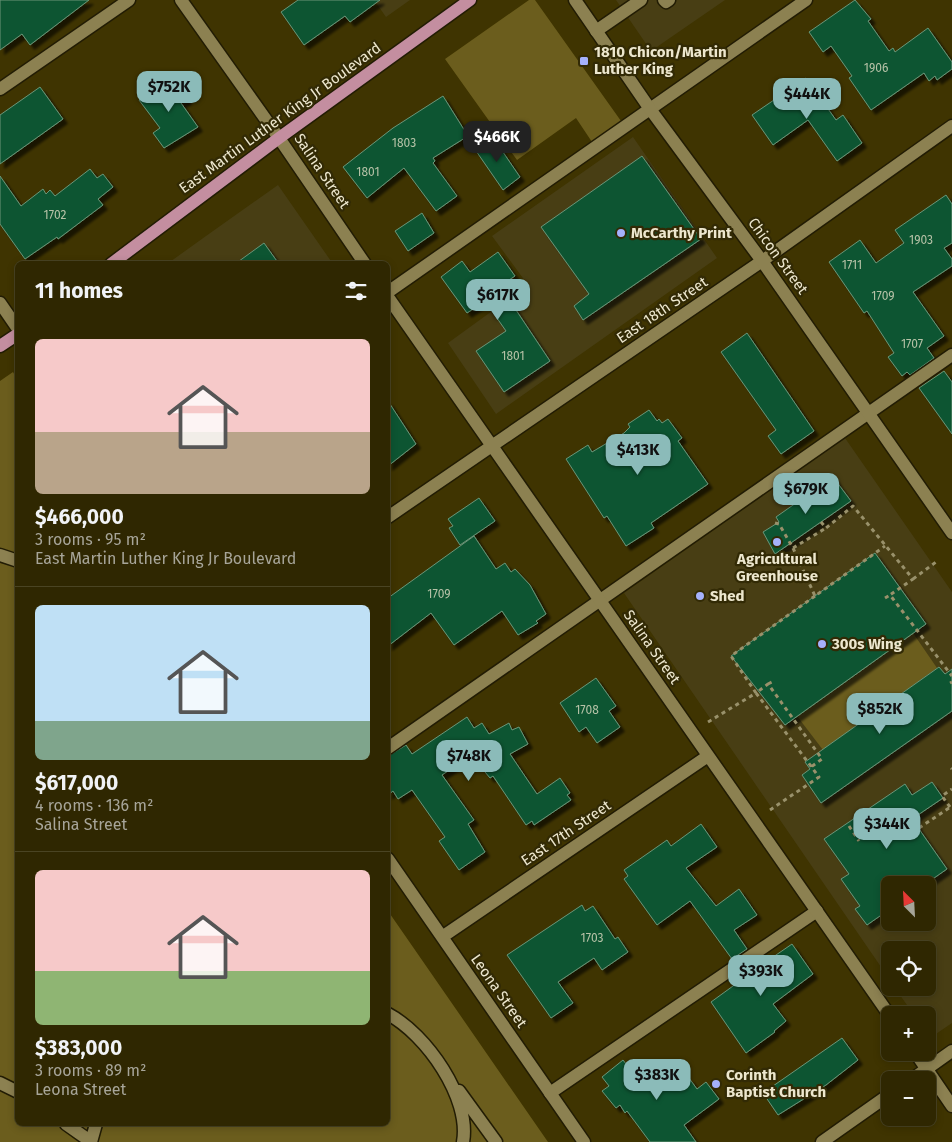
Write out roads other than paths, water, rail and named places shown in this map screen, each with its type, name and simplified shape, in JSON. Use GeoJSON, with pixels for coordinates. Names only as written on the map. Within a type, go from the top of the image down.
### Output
{"type":"FeatureCollection","features":[{"type":"Feature","properties":{"kind":"main road","name":"East Martin Luther King Jr Boulevard"},"geometry":{"type":"LineString","coordinates":[[115,261],[470,0]]}},
{"type":"Feature","properties":{"kind":"main road"},"geometry":{"type":"LineString","coordinates":[[0,346],[15,336]]}},
{"type":"Feature","properties":{"kind":"street"},"geometry":{"type":"LineString","coordinates":[[0,89],[129,0]]}},
{"type":"Feature","properties":{"kind":"street","name":"Salina Street"},"geometry":{"type":"LineString","coordinates":[[182,0],[280,138],[363,261]]}},
{"type":"Feature","properties":{"kind":"street","name":"Chicon Street"},"geometry":{"type":"LineString","coordinates":[[575,0],[650,109],[762,261],[952,533]]}},
{"type":"Feature","properties":{"kind":"street"},"geometry":{"type":"LineString","coordinates":[[596,31],[641,0]]}},
{"type":"Feature","properties":{"kind":"street"},"geometry":{"type":"LineString","coordinates":[[664,0],[666,2],[669,0]]}},
{"type":"Feature","properties":{"kind":"street"},"geometry":{"type":"LineString","coordinates":[[390,291],[806,0]]}},
{"type":"Feature","properties":{"kind":"street","name":"East 18th Street"},"geometry":{"type":"LineString","coordinates":[[390,516],[762,261],[952,126]]}},
{"type":"Feature","properties":{"kind":"street","name":"Salina Street"},"geometry":{"type":"LineString","coordinates":[[390,300],[883,1006]]}},
{"type":"Feature","properties":{"kind":"street"},"geometry":{"type":"LineString","coordinates":[[0,304],[15,325]]}},
{"type":"Feature","properties":{"kind":"street"},"geometry":{"type":"LineString","coordinates":[[390,747],[952,355]]}},
{"type":"Feature","properties":{"kind":"street"},"geometry":{"type":"LineString","coordinates":[[0,555],[15,560]]}},
{"type":"Feature","properties":{"kind":"street","name":"East 17th Street"},"geometry":{"type":"LineString","coordinates":[[442,938],[708,756]]}},
{"type":"Feature","properties":{"kind":"street","name":"Leona Street"},"geometry":{"type":"LineString","coordinates":[[390,862],[584,1142]]}},
{"type":"Feature","properties":{"kind":"street"},"geometry":{"type":"LineString","coordinates":[[550,1093],[817,911]]}},
{"type":"Feature","properties":{"kind":"street"},"geometry":{"type":"LineString","coordinates":[[390,1016],[410,1031],[442,1068],[496,1142]]}},
{"type":"Feature","properties":{"kind":"street"},"geometry":{"type":"LineString","coordinates":[[924,1071],[952,1051]]}},
{"type":"Feature","properties":{"kind":"street"},"geometry":{"type":"LineString","coordinates":[[921,1061],[952,1106]]}},
{"type":"Feature","properties":{"kind":"street"},"geometry":{"type":"LineString","coordinates":[[442,1068],[462,1109],[465,1129],[463,1142]]}},
{"type":"Feature","properties":{"kind":"street"},"geometry":{"type":"LineString","coordinates":[[0,1083],[15,1090]]}},
{"type":"Feature","properties":{"kind":"street"},"geometry":{"type":"LineString","coordinates":[[822,1142],[881,1100]]}},
{"type":"Feature","properties":{"kind":"street"},"geometry":{"type":"LineString","coordinates":[[69,1126],[91,1142],[95,1126]]}},
{"type":"Feature","properties":{"kind":"place","name":"1810 Chicon/Martin Luther King"},"geometry":{"type":"Point","coordinates":[584,61]}},
{"type":"Feature","properties":{"kind":"place","name":"McCarthy Print"},"geometry":{"type":"Point","coordinates":[621,233]}},
{"type":"Feature","properties":{"kind":"place","name":"Agricultural Greenhouse"},"geometry":{"type":"Point","coordinates":[777,542]}},
{"type":"Feature","properties":{"kind":"place","name":"Shed"},"geometry":{"type":"Point","coordinates":[700,596]}},
{"type":"Feature","properties":{"kind":"place","name":"300s Wing"},"geometry":{"type":"Point","coordinates":[822,644]}},
{"type":"Feature","properties":{"kind":"place","name":"Corinth Baptist Church"},"geometry":{"type":"Point","coordinates":[716,1084]}}]}
